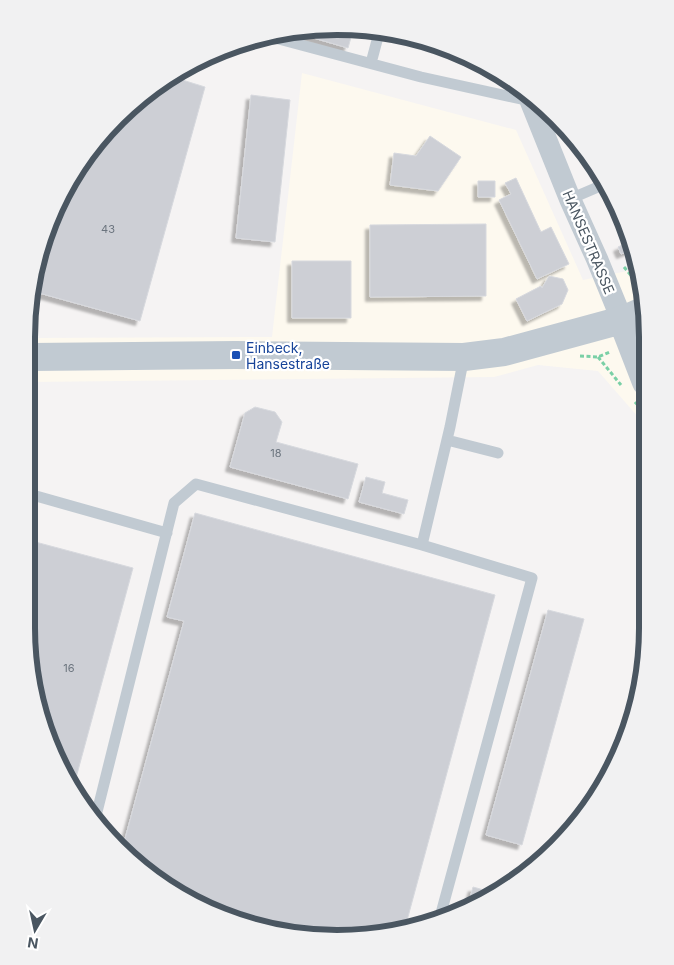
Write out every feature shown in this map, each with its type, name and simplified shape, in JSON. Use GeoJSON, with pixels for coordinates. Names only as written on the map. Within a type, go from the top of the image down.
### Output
{"type":"FeatureCollection","features":[{"type":"Feature","properties":{"kind":"street","name":"HANSESTRASSE"},"geometry":{"type":"LineString","coordinates":[[532,107],[597,259],[634,315],[639,343]]}},
{"type":"Feature","properties":{"kind":"street"},"geometry":{"type":"LineString","coordinates":[[35,357],[236,355],[464,358],[504,352],[634,315]]}},
{"type":"Feature","properties":{"kind":"lane"},"geometry":{"type":"LineString","coordinates":[[371,63],[377,38]]}},
{"type":"Feature","properties":{"kind":"lane"},"geometry":{"type":"LineString","coordinates":[[283,40],[421,76],[524,100]]}},
{"type":"Feature","properties":{"kind":"lane"},"geometry":{"type":"LineString","coordinates":[[570,199],[599,186]]}},
{"type":"Feature","properties":{"kind":"lane"},"geometry":{"type":"LineString","coordinates":[[422,545],[464,358]]}},
{"type":"Feature","properties":{"kind":"lane"},"geometry":{"type":"LineString","coordinates":[[447,440],[498,453]]}},
{"type":"Feature","properties":{"kind":"lane"},"geometry":{"type":"LineString","coordinates":[[97,812],[174,503],[196,484],[422,545],[532,578],[442,911]]}},
{"type":"Feature","properties":{"kind":"lane"},"geometry":{"type":"LineString","coordinates":[[35,496],[167,533]]}},
{"type":"Feature","properties":{"kind":"shaded area"},"geometry":{"type":"Polygon","coordinates":[[[302,73],[516,130],[583,280],[631,270],[638,317],[639,418],[598,371],[538,365],[494,377],[35,382],[35,338],[272,337],[302,73]]]}},
{"type":"Feature","properties":{"kind":"building"},"geometry":{"type":"Polygon","coordinates":[[[352,36],[348,48],[310,37],[352,36]]]}},
{"type":"Feature","properties":{"kind":"building"},"geometry":{"type":"Polygon","coordinates":[[[180,79],[205,87],[140,321],[39,293],[41,278],[51,240],[66,203],[97,153],[123,123],[153,97],[180,79]]]}},
{"type":"Feature","properties":{"kind":"building"},"geometry":{"type":"Polygon","coordinates":[[[251,95],[290,100],[275,242],[236,238],[251,95]]]}},
{"type":"Feature","properties":{"kind":"building"},"geometry":{"type":"Polygon","coordinates":[[[430,136],[461,157],[438,191],[390,185],[394,153],[416,156],[430,136]]]}},
{"type":"Feature","properties":{"kind":"building"},"geometry":{"type":"Polygon","coordinates":[[[516,178],[541,232],[551,227],[569,264],[537,279],[499,200],[511,194],[505,183],[516,178]]]}},
{"type":"Feature","properties":{"kind":"building"},"geometry":{"type":"Polygon","coordinates":[[[478,181],[495,181],[495,197],[478,197],[478,181]]]}},
{"type":"Feature","properties":{"kind":"building"},"geometry":{"type":"Polygon","coordinates":[[[486,224],[486,296],[370,297],[370,225],[486,224]]]}},
{"type":"Feature","properties":{"kind":"building"},"geometry":{"type":"Polygon","coordinates":[[[624,244],[627,252],[621,254],[618,247],[624,244]]]}},
{"type":"Feature","properties":{"kind":"building"},"geometry":{"type":"Polygon","coordinates":[[[292,261],[351,261],[351,318],[292,318],[292,261]]]}},
{"type":"Feature","properties":{"kind":"building"},"geometry":{"type":"Polygon","coordinates":[[[549,276],[563,279],[568,290],[562,304],[527,321],[516,299],[541,286],[542,288],[549,276]]]}},
{"type":"Feature","properties":{"kind":"building"},"geometry":{"type":"Polygon","coordinates":[[[255,407],[275,412],[282,422],[276,442],[358,464],[348,499],[230,467],[245,413],[255,407]]]}},
{"type":"Feature","properties":{"kind":"building"},"geometry":{"type":"Polygon","coordinates":[[[366,477],[385,482],[382,493],[408,500],[404,514],[359,502],[366,477]]]}},
{"type":"Feature","properties":{"kind":"building"},"geometry":{"type":"Polygon","coordinates":[[[195,513],[495,595],[407,922],[376,927],[337,930],[298,927],[259,920],[221,907],[186,890],[153,868],[124,843],[184,621],[167,617],[195,513]]]}},
{"type":"Feature","properties":{"kind":"building"},"geometry":{"type":"Polygon","coordinates":[[[35,542],[133,568],[76,780],[58,744],[45,706],[41,687],[35,628],[35,542]]]}},
{"type":"Feature","properties":{"kind":"building"},"geometry":{"type":"Polygon","coordinates":[[[548,610],[584,619],[522,845],[486,835],[548,610]]]}},
{"type":"Feature","properties":{"kind":"building"},"geometry":{"type":"Polygon","coordinates":[[[473,887],[487,891],[471,899],[470,900],[473,887]]]}},
{"type":"Feature","properties":{"kind":"place","name":"Einbeck, Hansestraße"},"geometry":{"type":"Point","coordinates":[236,355]}}]}
